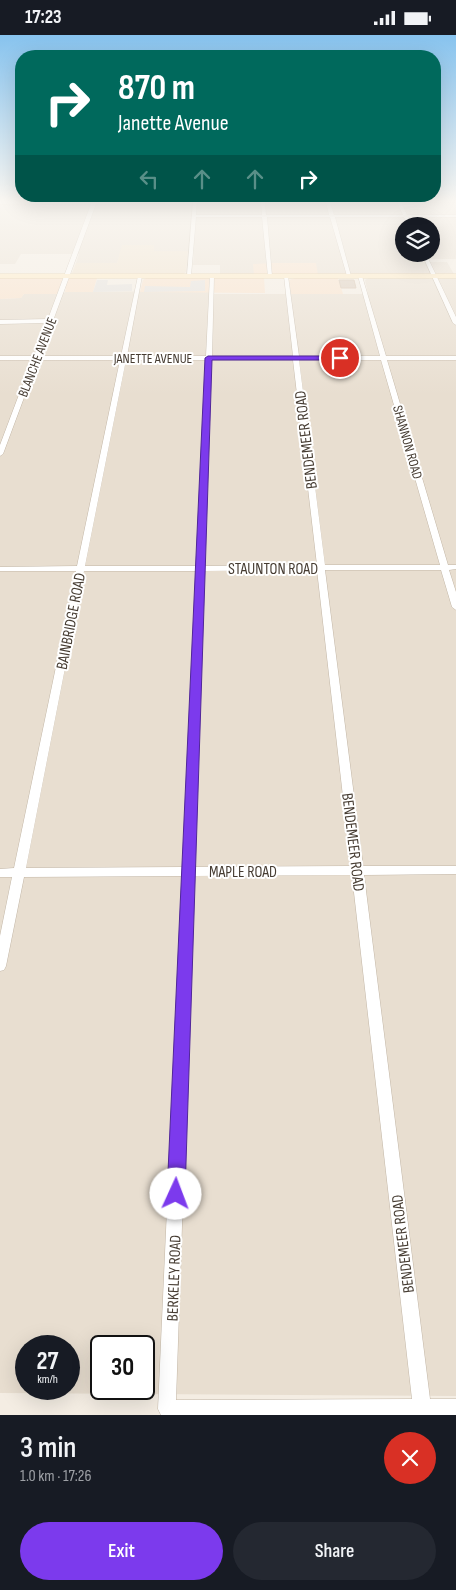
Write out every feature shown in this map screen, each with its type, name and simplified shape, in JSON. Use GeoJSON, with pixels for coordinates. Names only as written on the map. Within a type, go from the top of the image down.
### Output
{"type":"FeatureCollection","features":[{"type":"Feature","properties":{"kind":"main road"},"geometry":{"type":"LineString","coordinates":[[0,276],[456,276]]}},
{"type":"Feature","properties":{"kind":"street","name":"BLANCHE AVENUE"},"geometry":{"type":"LineString","coordinates":[[0,454],[71,266]]}},
{"type":"Feature","properties":{"kind":"street"},"geometry":{"type":"LineString","coordinates":[[189,276],[190,266]]}},
{"type":"Feature","properties":{"kind":"street"},"geometry":{"type":"LineString","coordinates":[[269,266],[270,276]]}},
{"type":"Feature","properties":{"kind":"street"},"geometry":{"type":"LineString","coordinates":[[346,266],[349,276]]}},
{"type":"Feature","properties":{"kind":"street"},"geometry":{"type":"LineString","coordinates":[[430,266],[456,323]]}},
{"type":"Feature","properties":{"kind":"street","name":"BAINBRIDGE ROAD"},"geometry":{"type":"LineString","coordinates":[[0,966],[140,276]]}},
{"type":"Feature","properties":{"kind":"street","name":"BERKELEY ROAD"},"geometry":{"type":"LineString","coordinates":[[212,276],[168,1409],[422,1408]]}},
{"type":"Feature","properties":{"kind":"street","name":"BENDEMEER ROAD"},"geometry":{"type":"LineString","coordinates":[[286,276],[422,1408]]}},
{"type":"Feature","properties":{"kind":"street","name":"SHANNON ROAD"},"geometry":{"type":"LineString","coordinates":[[360,276],[456,607]]}},
{"type":"Feature","properties":{"kind":"street"},"geometry":{"type":"LineString","coordinates":[[0,321],[50,321]]}},
{"type":"Feature","properties":{"kind":"street","name":"JANETTE AVENUE"},"geometry":{"type":"LineString","coordinates":[[0,358],[456,358]]}},
{"type":"Feature","properties":{"kind":"street","name":"STAUNTON ROAD"},"geometry":{"type":"LineString","coordinates":[[0,569],[456,567]]}},
{"type":"Feature","properties":{"kind":"street","name":"MAPLE ROAD"},"geometry":{"type":"LineString","coordinates":[[0,873],[456,870]]}},
{"type":"Feature","properties":{"kind":"street"},"geometry":{"type":"LineString","coordinates":[[422,1408],[456,1408]]}},
{"type":"Feature","properties":{"kind":"shaded area"},"geometry":{"type":"Polygon","coordinates":[[[75,266],[187,266],[186,272],[183,274],[72,273],[75,266]]]}},
{"type":"Feature","properties":{"kind":"shaded area"},"geometry":{"type":"Polygon","coordinates":[[[220,266],[270,266],[254,275],[220,275],[220,266]]]}},
{"type":"Feature","properties":{"kind":"shaded area"},"geometry":{"type":"Polygon","coordinates":[[[253,266],[317,266],[318,275],[254,275],[253,266]]]}},
{"type":"Feature","properties":{"kind":"shaded area"},"geometry":{"type":"Polygon","coordinates":[[[284,266],[450,266],[454,274],[318,275],[284,266]]]}},
{"type":"Feature","properties":{"kind":"shaded area"},"geometry":{"type":"Polygon","coordinates":[[[0,278],[97,278],[93,292],[65,292],[66,288],[60,288],[58,294],[24,294],[21,298],[0,299],[0,278]]]}},
{"type":"Feature","properties":{"kind":"shaded area"},"geometry":{"type":"Polygon","coordinates":[[[146,278],[264,278],[265,293],[140,292],[143,280],[146,278]]]}},
{"type":"Feature","properties":{"kind":"shaded area"},"geometry":{"type":"Polygon","coordinates":[[[295,278],[338,278],[343,294],[291,294],[289,280],[295,278]]]}},
{"type":"Feature","properties":{"kind":"shaded area"},"geometry":{"type":"Polygon","coordinates":[[[369,278],[456,278],[456,1396],[155,1394],[155,1335],[90,1335],[90,1394],[80,1394],[80,1335],[15,1335],[15,1393],[0,1393],[0,299],[21,298],[24,294],[65,292],[209,291],[209,294],[368,294],[365,280],[369,278]]]}},
{"type":"Feature","properties":{"kind":"shaded area"},"geometry":{"type":"Polygon","coordinates":[[[97,280],[108,280],[107,285],[132,284],[132,291],[93,292],[97,280]]]}},
{"type":"Feature","properties":{"kind":"shaded area"},"geometry":{"type":"Polygon","coordinates":[[[205,280],[205,291],[144,292],[145,286],[190,287],[191,281],[205,280]]]}},
{"type":"Feature","properties":{"kind":"building"},"geometry":{"type":"Polygon","coordinates":[[[339,280],[354,280],[356,288],[341,288],[339,280]]]}},
{"type":"Feature","properties":{"kind":"route"},"geometry":{"type":"LineString","coordinates":[[176,1194],[208,358],[340,358]]}}]}
